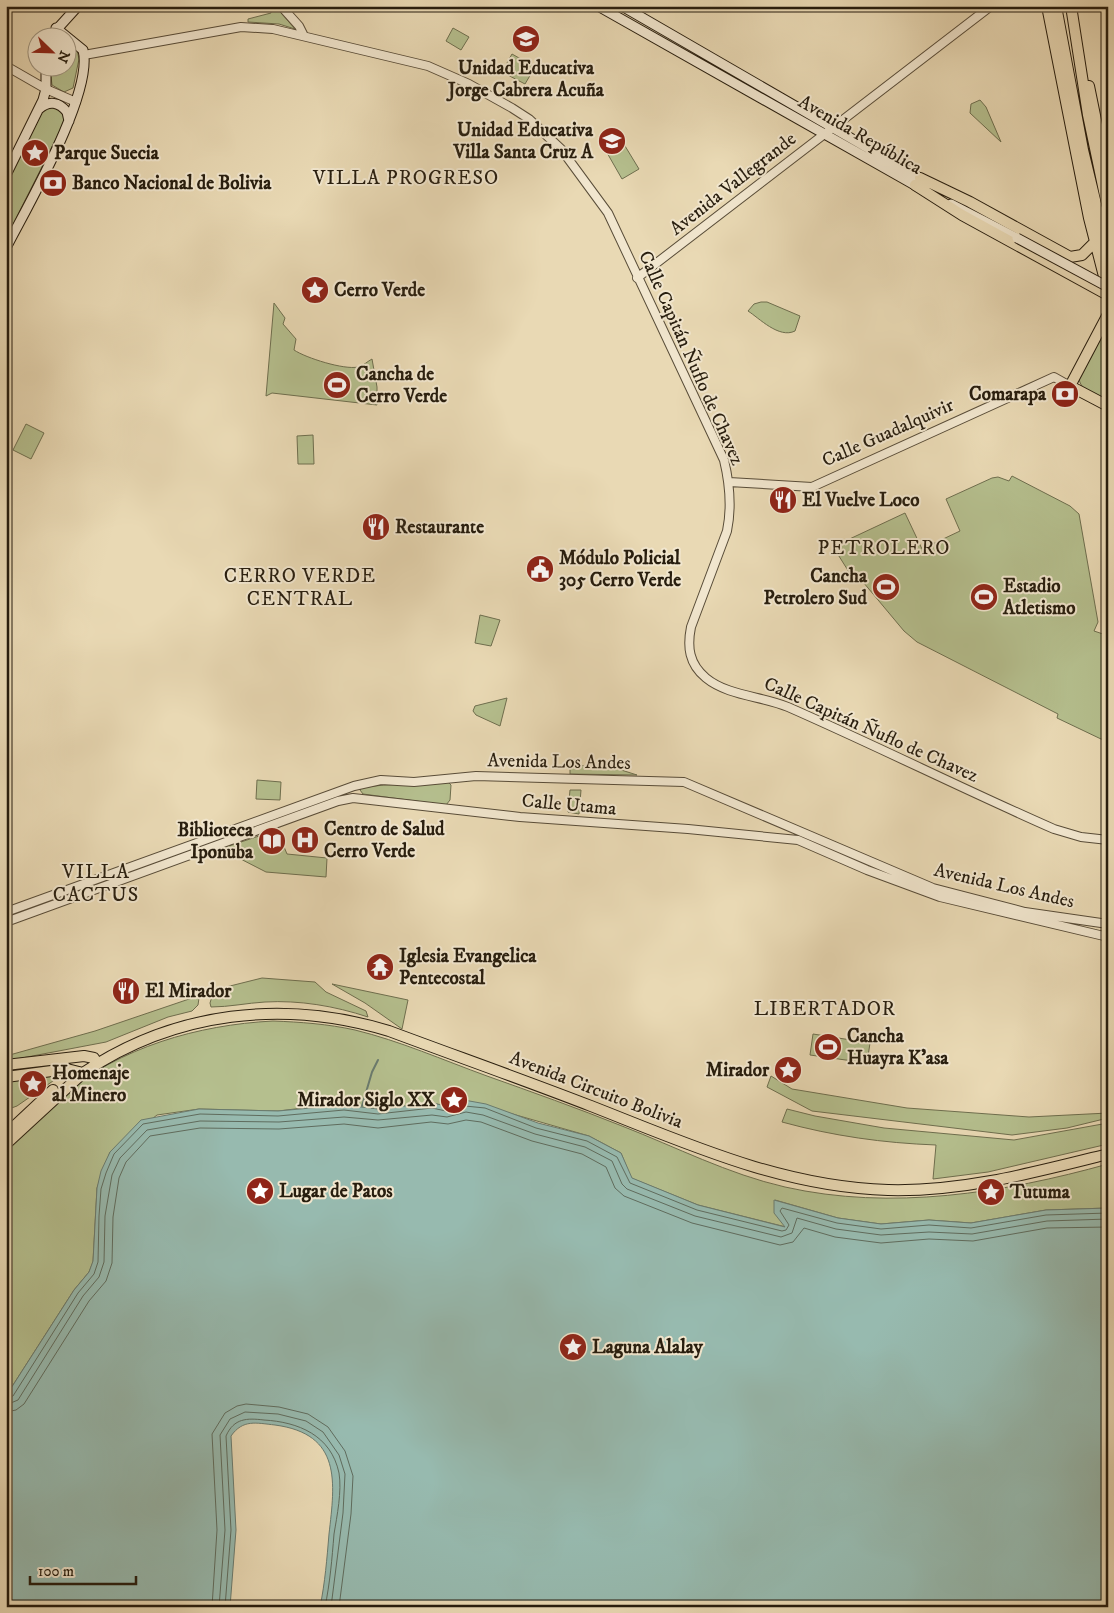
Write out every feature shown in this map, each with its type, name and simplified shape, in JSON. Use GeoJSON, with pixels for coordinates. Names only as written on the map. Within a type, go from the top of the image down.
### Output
{"type":"FeatureCollection","features":[{"type":"Feature","properties":{"kind":"main road"},"geometry":{"type":"LineString","coordinates":[[56,28],[78,6]]}},
{"type":"Feature","properties":{"kind":"main road","name":"Avenida República"},"geometry":{"type":"LineString","coordinates":[[598,6],[825,133],[918,181],[1108,286]]}},
{"type":"Feature","properties":{"kind":"main road","name":"Avenida República"},"geometry":{"type":"LineString","coordinates":[[622,6],[833,127],[918,181]]}},
{"type":"Feature","properties":{"kind":"main road"},"geometry":{"type":"LineString","coordinates":[[1047,6],[1094,242],[1108,294]]}},
{"type":"Feature","properties":{"kind":"main road"},"geometry":{"type":"LineString","coordinates":[[1056,6],[1059,30],[1108,210]]}},
{"type":"Feature","properties":{"kind":"main road"},"geometry":{"type":"LineString","coordinates":[[1070,6],[1101,185]]}},
{"type":"Feature","properties":{"kind":"main road"},"geometry":{"type":"LineString","coordinates":[[1076,6],[1101,185],[1108,254]]}},
{"type":"Feature","properties":{"kind":"main road"},"geometry":{"type":"LineString","coordinates":[[6,248],[69,124],[76,102],[84,55],[78,44]]}},
{"type":"Feature","properties":{"kind":"main road"},"geometry":{"type":"LineString","coordinates":[[6,175],[38,110],[46,89],[46,78]]}},
{"type":"Feature","properties":{"kind":"main road"},"geometry":{"type":"LineString","coordinates":[[38,110],[44,105],[57,104],[67,112],[69,124]]}},
{"type":"Feature","properties":{"kind":"main road"},"geometry":{"type":"LineString","coordinates":[[918,181],[970,202],[1070,257],[1082,255],[1094,242]]}},
{"type":"Feature","properties":{"kind":"main road"},"geometry":{"type":"LineString","coordinates":[[918,181],[962,215],[1108,294]]}},
{"type":"Feature","properties":{"kind":"main road"},"geometry":{"type":"LineString","coordinates":[[1108,314],[1070,386],[1108,406]]}},
{"type":"Feature","properties":{"kind":"main road","name":"Avenida Circuito Bolivia"},"geometry":{"type":"LineString","coordinates":[[6,1144],[83,1073],[97,1063],[146,1039],[205,1021],[276,1012],[311,1014],[341,1019],[389,1031],[734,1161],[818,1184],[889,1190],[931,1189],[1000,1179],[1108,1154]]}},
{"type":"Feature","properties":{"kind":"main road"},"geometry":{"type":"LineString","coordinates":[[6,1065],[84,1056],[94,1058],[97,1063]]}},
{"type":"Feature","properties":{"kind":"main road"},"geometry":{"type":"LineString","coordinates":[[6,1077],[67,1069],[83,1073]]}},
{"type":"Feature","properties":{"kind":"main road","name":"Avenida Circuito Bolivia"},"geometry":{"type":"LineString","coordinates":[[6,1134],[68,1078],[83,1073]]}},
{"type":"Feature","properties":{"kind":"street"},"geometry":{"type":"LineString","coordinates":[[281,6],[300,26],[304,36]]}},
{"type":"Feature","properties":{"kind":"street","name":"Avenida Vallegrande"},"geometry":{"type":"LineString","coordinates":[[637,278],[991,6]]}},
{"type":"Feature","properties":{"kind":"street","name":"Calle Capitán Ñuflo de Chavez"},"geometry":{"type":"LineString","coordinates":[[84,55],[241,27],[273,29],[433,68],[469,84],[529,119],[561,149],[608,213],[724,460],[731,502],[726,531],[691,627],[688,641],[691,657],[698,670],[706,678],[725,688],[790,708],[1054,829],[1082,837],[1108,840]]}},
{"type":"Feature","properties":{"kind":"street"},"geometry":{"type":"LineString","coordinates":[[6,66],[46,89],[76,102]]}},
{"type":"Feature","properties":{"kind":"street","name":"Calle Guadalquivir"},"geometry":{"type":"LineString","coordinates":[[729,482],[812,487],[1054,377],[1070,386]]}},
{"type":"Feature","properties":{"kind":"street","name":"Avenida Los Andes"},"geometry":{"type":"LineString","coordinates":[[6,912],[354,786],[381,780],[414,782],[457,777],[684,782],[807,836],[933,888],[1025,912],[1108,924]]}},
{"type":"Feature","properties":{"kind":"street","name":"Calle Utama"},"geometry":{"type":"LineString","coordinates":[[6,922],[338,801],[353,798],[572,822],[688,829],[798,840]]}},
{"type":"Feature","properties":{"kind":"street","name":"Avenida Los Andes"},"geometry":{"type":"LineString","coordinates":[[798,840],[867,870],[940,897],[1108,936]]}},
{"type":"Feature","properties":{"kind":"green space"},"geometry":{"type":"Polygon","coordinates":[[[270,6],[275,6],[295,29],[279,24],[248,22],[248,19],[271,13],[270,6]]]}},
{"type":"Feature","properties":{"kind":"green space"},"geometry":{"type":"Polygon","coordinates":[[[453,28],[469,37],[461,50],[446,41],[453,28]]]}},
{"type":"Feature","properties":{"kind":"green space"},"geometry":{"type":"Polygon","coordinates":[[[512,54],[535,67],[525,84],[502,72],[512,54]]]}},
{"type":"Feature","properties":{"kind":"green space"},"geometry":{"type":"Polygon","coordinates":[[[51,78],[75,78],[73,88],[64,92],[52,85],[51,78]]]}},
{"type":"Feature","properties":{"kind":"green space"},"geometry":{"type":"Polygon","coordinates":[[[980,100],[986,107],[1001,142],[970,113],[971,104],[980,100]]]}},
{"type":"Feature","properties":{"kind":"green space","name":"Parque Suecia"},"geometry":{"type":"Polygon","coordinates":[[[52,106],[63,111],[64,123],[6,238],[6,184],[43,110],[52,106]]]}},
{"type":"Feature","properties":{"kind":"green space"},"geometry":{"type":"Polygon","coordinates":[[[622,141],[639,169],[622,179],[606,151],[622,141]]]}},
{"type":"Feature","properties":{"kind":"green space"},"geometry":{"type":"Polygon","coordinates":[[[767,302],[800,316],[795,331],[789,333],[776,330],[763,323],[748,311],[754,304],[767,302]]]}},
{"type":"Feature","properties":{"kind":"green space"},"geometry":{"type":"Polygon","coordinates":[[[274,303],[285,318],[283,324],[296,339],[294,350],[316,360],[344,367],[362,366],[372,359],[377,387],[377,405],[272,393],[266,396],[274,303]]]}},
{"type":"Feature","properties":{"kind":"green space"},"geometry":{"type":"Polygon","coordinates":[[[1108,323],[1108,401],[1085,389],[1079,377],[1108,323]]]}},
{"type":"Feature","properties":{"kind":"green space"},"geometry":{"type":"Polygon","coordinates":[[[26,424],[44,433],[31,459],[13,450],[26,424]]]}},
{"type":"Feature","properties":{"kind":"green space"},"geometry":{"type":"Polygon","coordinates":[[[313,435],[314,464],[298,464],[297,436],[313,435]]]}},
{"type":"Feature","properties":{"kind":"green space","name":"Estadio Atletismo"},"geometry":{"type":"Polygon","coordinates":[[[1012,476],[1070,506],[1079,514],[1098,622],[1094,631],[1103,634],[1108,657],[1108,741],[1057,718],[1058,714],[917,642],[904,631],[858,576],[854,580],[837,553],[841,543],[905,513],[922,549],[960,531],[946,499],[992,478],[998,477],[1009,481],[1012,476]]]}},
{"type":"Feature","properties":{"kind":"green space"},"geometry":{"type":"Polygon","coordinates":[[[480,615],[500,620],[491,646],[475,643],[480,615]]]}},
{"type":"Feature","properties":{"kind":"green space"},"geometry":{"type":"Polygon","coordinates":[[[507,698],[500,726],[476,715],[473,711],[475,706],[507,698]]]}},
{"type":"Feature","properties":{"kind":"green space"},"geometry":{"type":"Polygon","coordinates":[[[570,762],[587,767],[615,768],[637,775],[570,774],[570,762]]]}},
{"type":"Feature","properties":{"kind":"green space"},"geometry":{"type":"Polygon","coordinates":[[[257,780],[281,782],[280,800],[256,799],[257,780]]]}},
{"type":"Feature","properties":{"kind":"green space"},"geometry":{"type":"Polygon","coordinates":[[[448,782],[451,785],[450,800],[446,805],[363,794],[360,790],[362,788],[384,785],[448,782]]]}},
{"type":"Feature","properties":{"kind":"green space"},"geometry":{"type":"Polygon","coordinates":[[[570,790],[581,790],[579,814],[568,812],[570,790]]]}},
{"type":"Feature","properties":{"kind":"green space"},"geometry":{"type":"Polygon","coordinates":[[[277,830],[287,854],[327,858],[326,877],[266,872],[225,851],[226,847],[277,830]]]}},
{"type":"Feature","properties":{"kind":"green space"},"geometry":{"type":"Polygon","coordinates":[[[262,978],[315,982],[326,992],[366,1011],[368,1017],[330,1007],[291,1002],[265,1002],[211,1007],[210,1003],[213,993],[222,988],[262,978]]]}},
{"type":"Feature","properties":{"kind":"green space"},"geometry":{"type":"Polygon","coordinates":[[[332,984],[408,1000],[402,1029],[365,1003],[332,984]]]}},
{"type":"Feature","properties":{"kind":"green space"},"geometry":{"type":"Polygon","coordinates":[[[195,997],[199,998],[198,1005],[192,1011],[168,1017],[106,1042],[6,1061],[6,1056],[95,1031],[195,997]]]}},
{"type":"Feature","properties":{"kind":"green space"},"geometry":{"type":"Polygon","coordinates":[[[273,1021],[335,1026],[388,1040],[588,1113],[723,1168],[785,1187],[825,1194],[866,1198],[906,1198],[988,1190],[1029,1183],[1108,1164],[1108,1208],[1046,1210],[971,1223],[929,1220],[881,1224],[838,1218],[775,1200],[786,1227],[698,1205],[631,1178],[621,1153],[589,1136],[464,1100],[445,1106],[433,1103],[378,1109],[320,1106],[278,1111],[199,1109],[157,1115],[110,1152],[97,1188],[93,1262],[89,1272],[74,1290],[6,1396],[6,1149],[61,1096],[84,1079],[134,1052],[188,1034],[245,1023],[273,1021]]]}},
{"type":"Feature","properties":{"kind":"green space"},"geometry":{"type":"Polygon","coordinates":[[[813,1034],[870,1043],[867,1063],[810,1055],[813,1034]]]}},
{"type":"Feature","properties":{"kind":"green space"},"geometry":{"type":"Polygon","coordinates":[[[63,1074],[17,1106],[6,1110],[6,1081],[63,1074]]]}},
{"type":"Feature","properties":{"kind":"green space"},"geometry":{"type":"Polygon","coordinates":[[[771,1076],[792,1089],[907,1108],[1029,1117],[1108,1113],[1108,1118],[1067,1128],[1012,1135],[812,1111],[767,1087],[771,1076]]]}},
{"type":"Feature","properties":{"kind":"green space"},"geometry":{"type":"Polygon","coordinates":[[[787,1109],[884,1128],[1014,1140],[1108,1123],[1108,1144],[988,1172],[933,1179],[936,1145],[858,1138],[801,1127],[782,1122],[787,1109]]]}},
{"type":"Feature","properties":{"kind":"water","name":"Laguna Alalay"},"geometry":{"type":"Polygon","coordinates":[[[464,1100],[486,1104],[538,1123],[589,1136],[621,1153],[632,1178],[698,1205],[785,1227],[774,1213],[774,1200],[838,1218],[881,1224],[929,1220],[971,1223],[1046,1210],[1108,1208],[1108,1607],[320,1607],[326,1570],[333,1496],[329,1463],[323,1450],[313,1439],[297,1430],[275,1425],[250,1423],[240,1427],[231,1436],[236,1530],[230,1607],[6,1607],[6,1396],[74,1290],[89,1272],[93,1261],[97,1188],[101,1171],[110,1152],[141,1120],[199,1109],[278,1111],[344,1105],[378,1109],[433,1103],[445,1106],[464,1100]]]}},
{"type":"Feature","properties":{"kind":"waterway"},"geometry":{"type":"LineString","coordinates":[[362,1106],[372,1072],[378,1060]]}},
{"type":"Feature","properties":{"kind":"place","name":"Unidad Educativa Jorge Cabrera Acuña"},"geometry":{"type":"Point","coordinates":[526,39]}},
{"type":"Feature","properties":{"kind":"place","name":"Unidad Educativa Villa Santa Cruz A"},"geometry":{"type":"Point","coordinates":[612,141]}},
{"type":"Feature","properties":{"kind":"place","name":"Parque Suecia"},"geometry":{"type":"Point","coordinates":[35,153]}},
{"type":"Feature","properties":{"kind":"place","name":"Banco Nacional de Bolivia"},"geometry":{"type":"Point","coordinates":[53,183]}},
{"type":"Feature","properties":{"kind":"place","name":"Cerro Verde"},"geometry":{"type":"Point","coordinates":[315,290]}},
{"type":"Feature","properties":{"kind":"place","name":"Cancha de Cerro Verde"},"geometry":{"type":"Point","coordinates":[337,385]}},
{"type":"Feature","properties":{"kind":"place","name":"Comarapa"},"geometry":{"type":"Point","coordinates":[1065,394]}},
{"type":"Feature","properties":{"kind":"place","name":"El Vuelve Loco"},"geometry":{"type":"Point","coordinates":[783,500]}},
{"type":"Feature","properties":{"kind":"place","name":"Restaurante"},"geometry":{"type":"Point","coordinates":[376,527]}},
{"type":"Feature","properties":{"kind":"place","name":"Módulo Policial 305 Cerro Verde"},"geometry":{"type":"Point","coordinates":[540,569]}},
{"type":"Feature","properties":{"kind":"place","name":"Cancha Petrolero Sud"},"geometry":{"type":"Point","coordinates":[886,587]}},
{"type":"Feature","properties":{"kind":"place","name":"Estadio Atletismo"},"geometry":{"type":"Point","coordinates":[984,597]}},
{"type":"Feature","properties":{"kind":"place","name":"Centro de Salud Cerro Verde"},"geometry":{"type":"Point","coordinates":[305,840]}},
{"type":"Feature","properties":{"kind":"place","name":"Biblioteca Iponuba"},"geometry":{"type":"Point","coordinates":[272,841]}},
{"type":"Feature","properties":{"kind":"place","name":"Iglesia Evangelica Pentecostal"},"geometry":{"type":"Point","coordinates":[380,967]}},
{"type":"Feature","properties":{"kind":"place","name":"El Mirador"},"geometry":{"type":"Point","coordinates":[126,991]}},
{"type":"Feature","properties":{"kind":"place","name":"Cancha Huayra K'asa"},"geometry":{"type":"Point","coordinates":[828,1047]}},
{"type":"Feature","properties":{"kind":"place","name":"Mirador"},"geometry":{"type":"Point","coordinates":[788,1070]}},
{"type":"Feature","properties":{"kind":"place","name":"Homenaje al Minero"},"geometry":{"type":"Point","coordinates":[33,1084]}},
{"type":"Feature","properties":{"kind":"place","name":"Mirador Siglo XX"},"geometry":{"type":"Point","coordinates":[454,1100]}},
{"type":"Feature","properties":{"kind":"place","name":"Lugar de Patos"},"geometry":{"type":"Point","coordinates":[260,1191]}},
{"type":"Feature","properties":{"kind":"place","name":"Tutuma"},"geometry":{"type":"Point","coordinates":[991,1192]}},
{"type":"Feature","properties":{"kind":"place","name":"Laguna Alalay"},"geometry":{"type":"Point","coordinates":[573,1347]}},
{"type":"Feature","properties":{"kind":"district","name":"VILLA PROGRESO"},"geometry":{"type":"Point","coordinates":[406,178]}},
{"type":"Feature","properties":{"kind":"district","name":"PETROLERO"},"geometry":{"type":"Point","coordinates":[884,548]}},
{"type":"Feature","properties":{"kind":"district","name":"CERRO VERDE CENTRAL"},"geometry":{"type":"Point","coordinates":[300,588]}},
{"type":"Feature","properties":{"kind":"district","name":"VILLA CACTUS"},"geometry":{"type":"Point","coordinates":[96,884]}},
{"type":"Feature","properties":{"kind":"district","name":"LIBERTADOR"},"geometry":{"type":"Point","coordinates":[825,1009]}}]}
